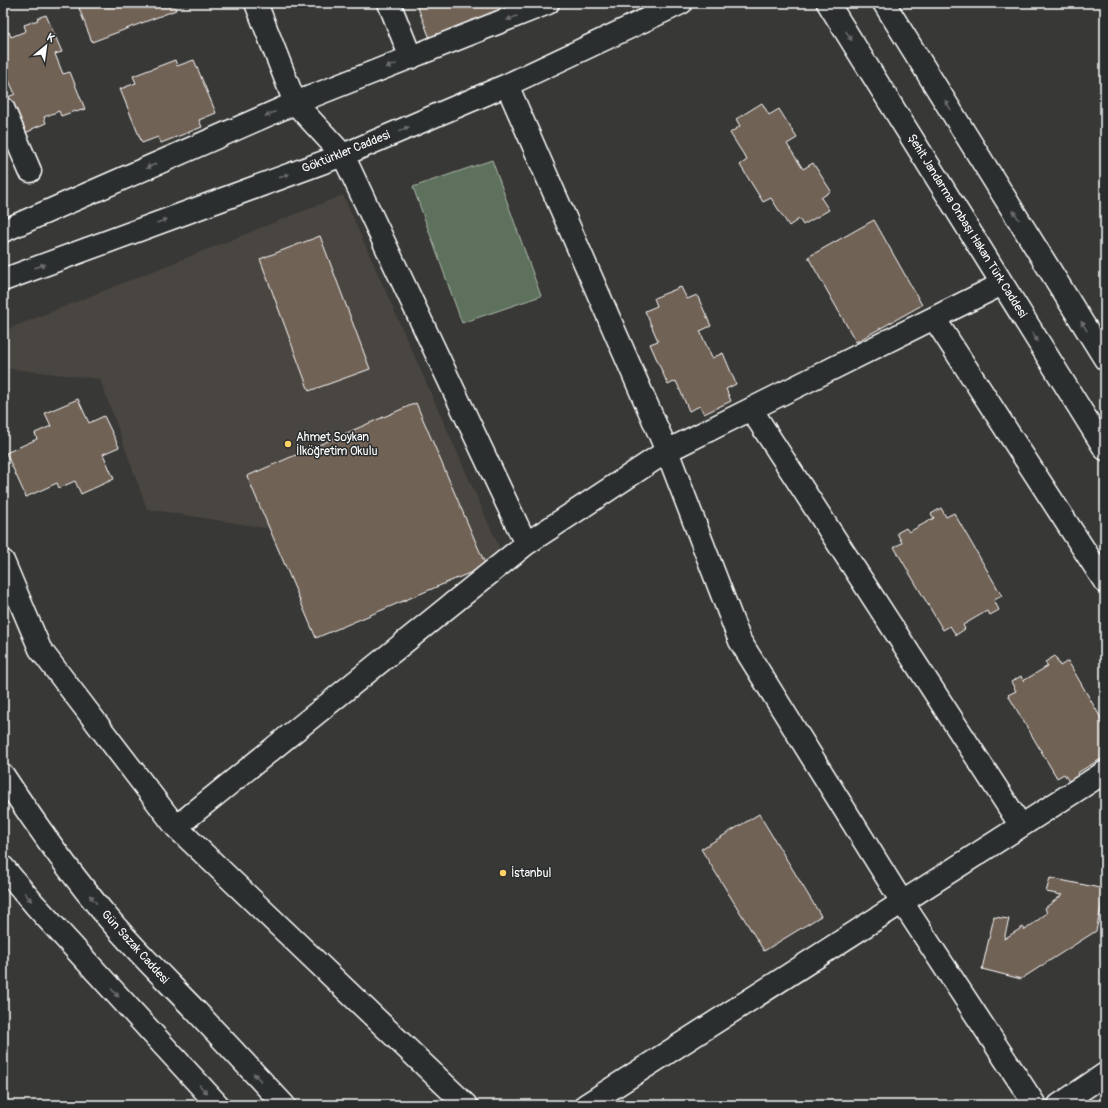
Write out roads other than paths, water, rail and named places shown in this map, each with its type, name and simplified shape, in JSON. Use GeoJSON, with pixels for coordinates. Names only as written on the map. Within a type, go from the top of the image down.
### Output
{"type":"FeatureCollection","features":[{"type":"Feature","properties":{"kind":"street"},"geometry":{"type":"LineString","coordinates":[[256,3],[295,103],[343,154],[526,544]]}},
{"type":"Feature","properties":{"kind":"street"},"geometry":{"type":"LineString","coordinates":[[389,3],[411,58]]}},
{"type":"Feature","properties":{"kind":"street"},"geometry":{"type":"LineString","coordinates":[[3,231],[295,103],[548,3]]}},
{"type":"Feature","properties":{"kind":"street","name":"Göktürkler Caddesi"},"geometry":{"type":"LineString","coordinates":[[3,280],[343,154],[507,85],[681,3]]}},
{"type":"Feature","properties":{"kind":"street","name":"Şehit Jandarma Onbaşı Hakan Türk Caddesi"},"geometry":{"type":"LineString","coordinates":[[828,3],[1105,449]]}},
{"type":"Feature","properties":{"kind":"street"},"geometry":{"type":"LineString","coordinates":[[884,3],[1105,359]]}},
{"type":"Feature","properties":{"kind":"street"},"geometry":{"type":"LineString","coordinates":[[507,85],[667,452],[740,641],[902,902],[1035,1105]]}},
{"type":"Feature","properties":{"kind":"street"},"geometry":{"type":"LineString","coordinates":[[3,108],[30,171]]}},
{"type":"Feature","properties":{"kind":"street"},"geometry":{"type":"LineString","coordinates":[[176,827],[526,544],[667,452],[1002,284]]}},
{"type":"Feature","properties":{"kind":"street"},"geometry":{"type":"LineString","coordinates":[[934,318],[1105,582]]}},
{"type":"Feature","properties":{"kind":"street"},"geometry":{"type":"LineString","coordinates":[[751,409],[1021,826]]}},
{"type":"Feature","properties":{"kind":"street"},"geometry":{"type":"LineString","coordinates":[[3,561],[40,649],[176,827],[466,1105]]}},
{"type":"Feature","properties":{"kind":"street","name":"Gün Sazak Caddesi"},"geometry":{"type":"LineString","coordinates":[[3,775],[32,819],[69,870],[110,920],[152,967],[197,1012],[284,1105]]}},
{"type":"Feature","properties":{"kind":"street"},"geometry":{"type":"LineString","coordinates":[[586,1105],[1021,826],[1102,780]]}},
{"type":"Feature","properties":{"kind":"street"},"geometry":{"type":"LineString","coordinates":[[3,867],[35,905],[218,1105]]}},
{"type":"Feature","properties":{"kind":"street"},"geometry":{"type":"LineString","coordinates":[[1059,1105],[1105,1074]]}},
{"type":"Feature","properties":{"kind":"place","name":"Ahmet Soykan İlköğretim Okulu"},"geometry":{"type":"Point","coordinates":[288,444]}},
{"type":"Feature","properties":{"kind":"place","name":"İstanbul"},"geometry":{"type":"Point","coordinates":[503,873]}}]}
